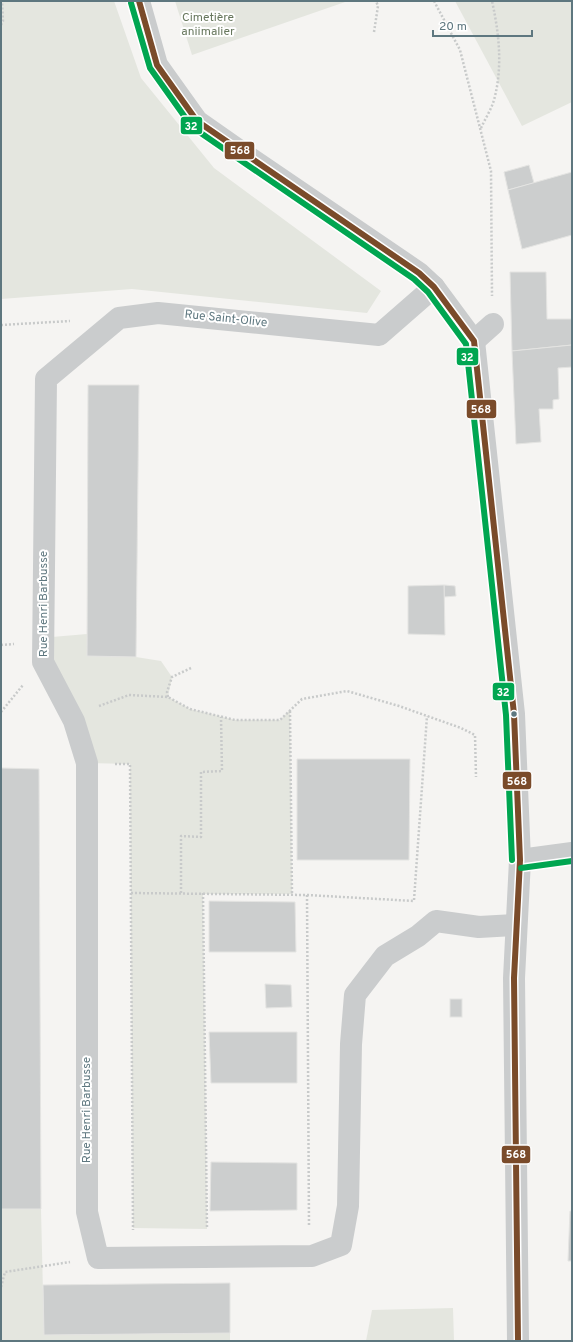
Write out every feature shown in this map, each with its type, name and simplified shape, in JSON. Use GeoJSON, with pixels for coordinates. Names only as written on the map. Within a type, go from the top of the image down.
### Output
{"type":"FeatureCollection","features":[{"type":"Feature","properties":{"kind":"street"},"geometry":{"type":"LineString","coordinates":[[139,1],[157,65],[197,120],[247,156],[419,273],[434,287],[474,341],[514,714],[520,860],[514,978],[518,1341]]}},
{"type":"Feature","properties":{"kind":"street","name":"Rue Saint-Olive"},"geometry":{"type":"LineString","coordinates":[[120,318],[158,313],[379,335],[434,287]]}},
{"type":"Feature","properties":{"kind":"street","name":"Rue Henri Barbusse"},"geometry":{"type":"LineString","coordinates":[[98,1258],[87,1212],[87,763],[74,721],[43,662],[46,379],[120,318]]}},
{"type":"Feature","properties":{"kind":"street"},"geometry":{"type":"LineString","coordinates":[[474,341],[493,324]]}},
{"type":"Feature","properties":{"kind":"street"},"geometry":{"type":"LineString","coordinates":[[520,860],[572,853]]}},
{"type":"Feature","properties":{"kind":"street"},"geometry":{"type":"LineString","coordinates":[[98,1258],[312,1256],[341,1245],[348,1206],[350,1051],[355,995],[385,956],[418,936],[436,921],[479,927],[516,925]]}},
{"type":"Feature","properties":{"kind":"path"},"geometry":{"type":"LineString","coordinates":[[1,25],[3,21],[2,1]]}},
{"type":"Feature","properties":{"kind":"path"},"geometry":{"type":"LineString","coordinates":[[374,32],[378,6],[376,1]]}},
{"type":"Feature","properties":{"kind":"path"},"geometry":{"type":"LineString","coordinates":[[434,1],[460,50],[491,171],[493,324]]}},
{"type":"Feature","properties":{"kind":"path"},"geometry":{"type":"LineString","coordinates":[[480,129],[494,101],[499,60],[499,34],[492,1]]}},
{"type":"Feature","properties":{"kind":"path"},"geometry":{"type":"LineString","coordinates":[[1,325],[72,321]]}},
{"type":"Feature","properties":{"kind":"path"},"geometry":{"type":"LineString","coordinates":[[168,697],[167,692],[172,677],[191,668]]}},
{"type":"Feature","properties":{"kind":"path"},"geometry":{"type":"LineString","coordinates":[[74,721],[104,703],[129,695],[168,697],[190,709],[235,720],[280,720],[302,699],[347,691],[399,706],[475,735],[476,777]]}},
{"type":"Feature","properties":{"kind":"path"},"geometry":{"type":"LineString","coordinates":[[290,710],[292,894]]}},
{"type":"Feature","properties":{"kind":"path"},"geometry":{"type":"LineString","coordinates":[[181,893],[181,836],[201,837],[201,772],[222,771],[221,716]]}},
{"type":"Feature","properties":{"kind":"path"},"geometry":{"type":"LineString","coordinates":[[131,893],[306,894],[414,900],[427,716]]}},
{"type":"Feature","properties":{"kind":"path"},"geometry":{"type":"LineString","coordinates":[[87,763],[130,764],[133,1258]]}},
{"type":"Feature","properties":{"kind":"path"},"geometry":{"type":"LineString","coordinates":[[204,893],[208,1258]]}},
{"type":"Feature","properties":{"kind":"path"},"geometry":{"type":"LineString","coordinates":[[306,894],[309,1244],[312,1256]]}},
{"type":"Feature","properties":{"kind":"path"},"geometry":{"type":"LineString","coordinates":[[1,1287],[5,1272],[98,1258]]}},
{"type":"Feature","properties":{"kind":"green space"},"geometry":{"type":"Polygon","coordinates":[[[1,1],[114,1],[141,78],[214,168],[381,291],[367,313],[132,289],[1,299],[1,1]]]}},
{"type":"Feature","properties":{"kind":"green space","name":"Cimetière aniimalier"},"geometry":{"type":"Polygon","coordinates":[[[175,1],[348,1],[192,55],[175,1]]]}},
{"type":"Feature","properties":{"kind":"green space"},"geometry":{"type":"Polygon","coordinates":[[[455,1],[572,1],[572,102],[522,126],[455,1]]]}},
{"type":"Feature","properties":{"kind":"green space"},"geometry":{"type":"Polygon","coordinates":[[[87,634],[87,656],[136,657],[161,661],[172,677],[168,697],[190,709],[235,720],[280,720],[290,710],[292,894],[203,894],[207,1229],[133,1228],[130,764],[87,763],[43,662],[52,637],[87,634]]]}},
{"type":"Feature","properties":{"kind":"green space"},"geometry":{"type":"Polygon","coordinates":[[[1,1209],[41,1209],[44,1335],[230,1333],[230,1341],[1,1341],[1,1209]]]}},
{"type":"Feature","properties":{"kind":"green space"},"geometry":{"type":"Polygon","coordinates":[[[453,1308],[454,1341],[366,1341],[372,1310],[453,1308]]]}},
{"type":"Feature","properties":{"kind":"building"},"geometry":{"type":"Polygon","coordinates":[[[529,165],[534,183],[508,190],[504,172],[529,165]]]}},
{"type":"Feature","properties":{"kind":"building"},"geometry":{"type":"Polygon","coordinates":[[[572,172],[572,235],[522,249],[508,190],[572,172]]]}},
{"type":"Feature","properties":{"kind":"building"},"geometry":{"type":"Polygon","coordinates":[[[510,272],[546,272],[547,319],[572,319],[572,345],[512,351],[510,272]]]}},
{"type":"Feature","properties":{"kind":"building"},"geometry":{"type":"Polygon","coordinates":[[[572,345],[572,367],[558,368],[559,399],[553,400],[553,409],[539,409],[541,442],[516,444],[512,351],[572,345]]]}},
{"type":"Feature","properties":{"kind":"building"},"geometry":{"type":"Polygon","coordinates":[[[88,385],[139,385],[136,657],[87,656],[88,385]]]}},
{"type":"Feature","properties":{"kind":"building"},"geometry":{"type":"Polygon","coordinates":[[[444,585],[455,586],[456,596],[444,597],[444,585]]]}},
{"type":"Feature","properties":{"kind":"building"},"geometry":{"type":"Polygon","coordinates":[[[444,585],[445,635],[408,634],[408,586],[444,585]]]}},
{"type":"Feature","properties":{"kind":"building"},"geometry":{"type":"Polygon","coordinates":[[[297,759],[410,759],[409,860],[297,860],[297,759]]]}},
{"type":"Feature","properties":{"kind":"building"},"geometry":{"type":"Polygon","coordinates":[[[1,768],[39,769],[41,1209],[1,1209],[1,768]]]}},
{"type":"Feature","properties":{"kind":"building"},"geometry":{"type":"Polygon","coordinates":[[[209,901],[295,902],[296,952],[209,952],[209,901]]]}},
{"type":"Feature","properties":{"kind":"building"},"geometry":{"type":"Polygon","coordinates":[[[265,984],[291,985],[292,1007],[266,1008],[265,984]]]}},
{"type":"Feature","properties":{"kind":"building"},"geometry":{"type":"Polygon","coordinates":[[[450,999],[462,999],[462,1017],[450,1017],[450,999]]]}},
{"type":"Feature","properties":{"kind":"building"},"geometry":{"type":"Polygon","coordinates":[[[209,1032],[297,1032],[297,1083],[211,1083],[209,1032]]]}},
{"type":"Feature","properties":{"kind":"building"},"geometry":{"type":"Polygon","coordinates":[[[211,1162],[297,1163],[297,1210],[210,1211],[211,1162]]]}},
{"type":"Feature","properties":{"kind":"building"},"geometry":{"type":"Polygon","coordinates":[[[570,1211],[572,1211],[572,1261],[568,1261],[570,1211]]]}},
{"type":"Feature","properties":{"kind":"building"},"geometry":{"type":"Polygon","coordinates":[[[230,1283],[230,1333],[44,1335],[43,1285],[230,1283]]]}},
{"type":"Feature","properties":{"kind":"transit line","name":"568"},"geometry":{"type":"LineString","coordinates":[[139,1],[157,65],[197,121],[419,273],[434,287],[474,341],[514,714],[520,860],[514,978],[518,1341]]}},
{"type":"Feature","properties":{"kind":"transit line","name":"32"},"geometry":{"type":"LineString","coordinates":[[131,3],[150,68],[192,127],[414,279],[428,292],[466,344],[506,715],[512,860]]}},
{"type":"Feature","properties":{"kind":"transit line","name":"32"},"geometry":{"type":"LineString","coordinates":[[521,868],[572,861]]}}]}
